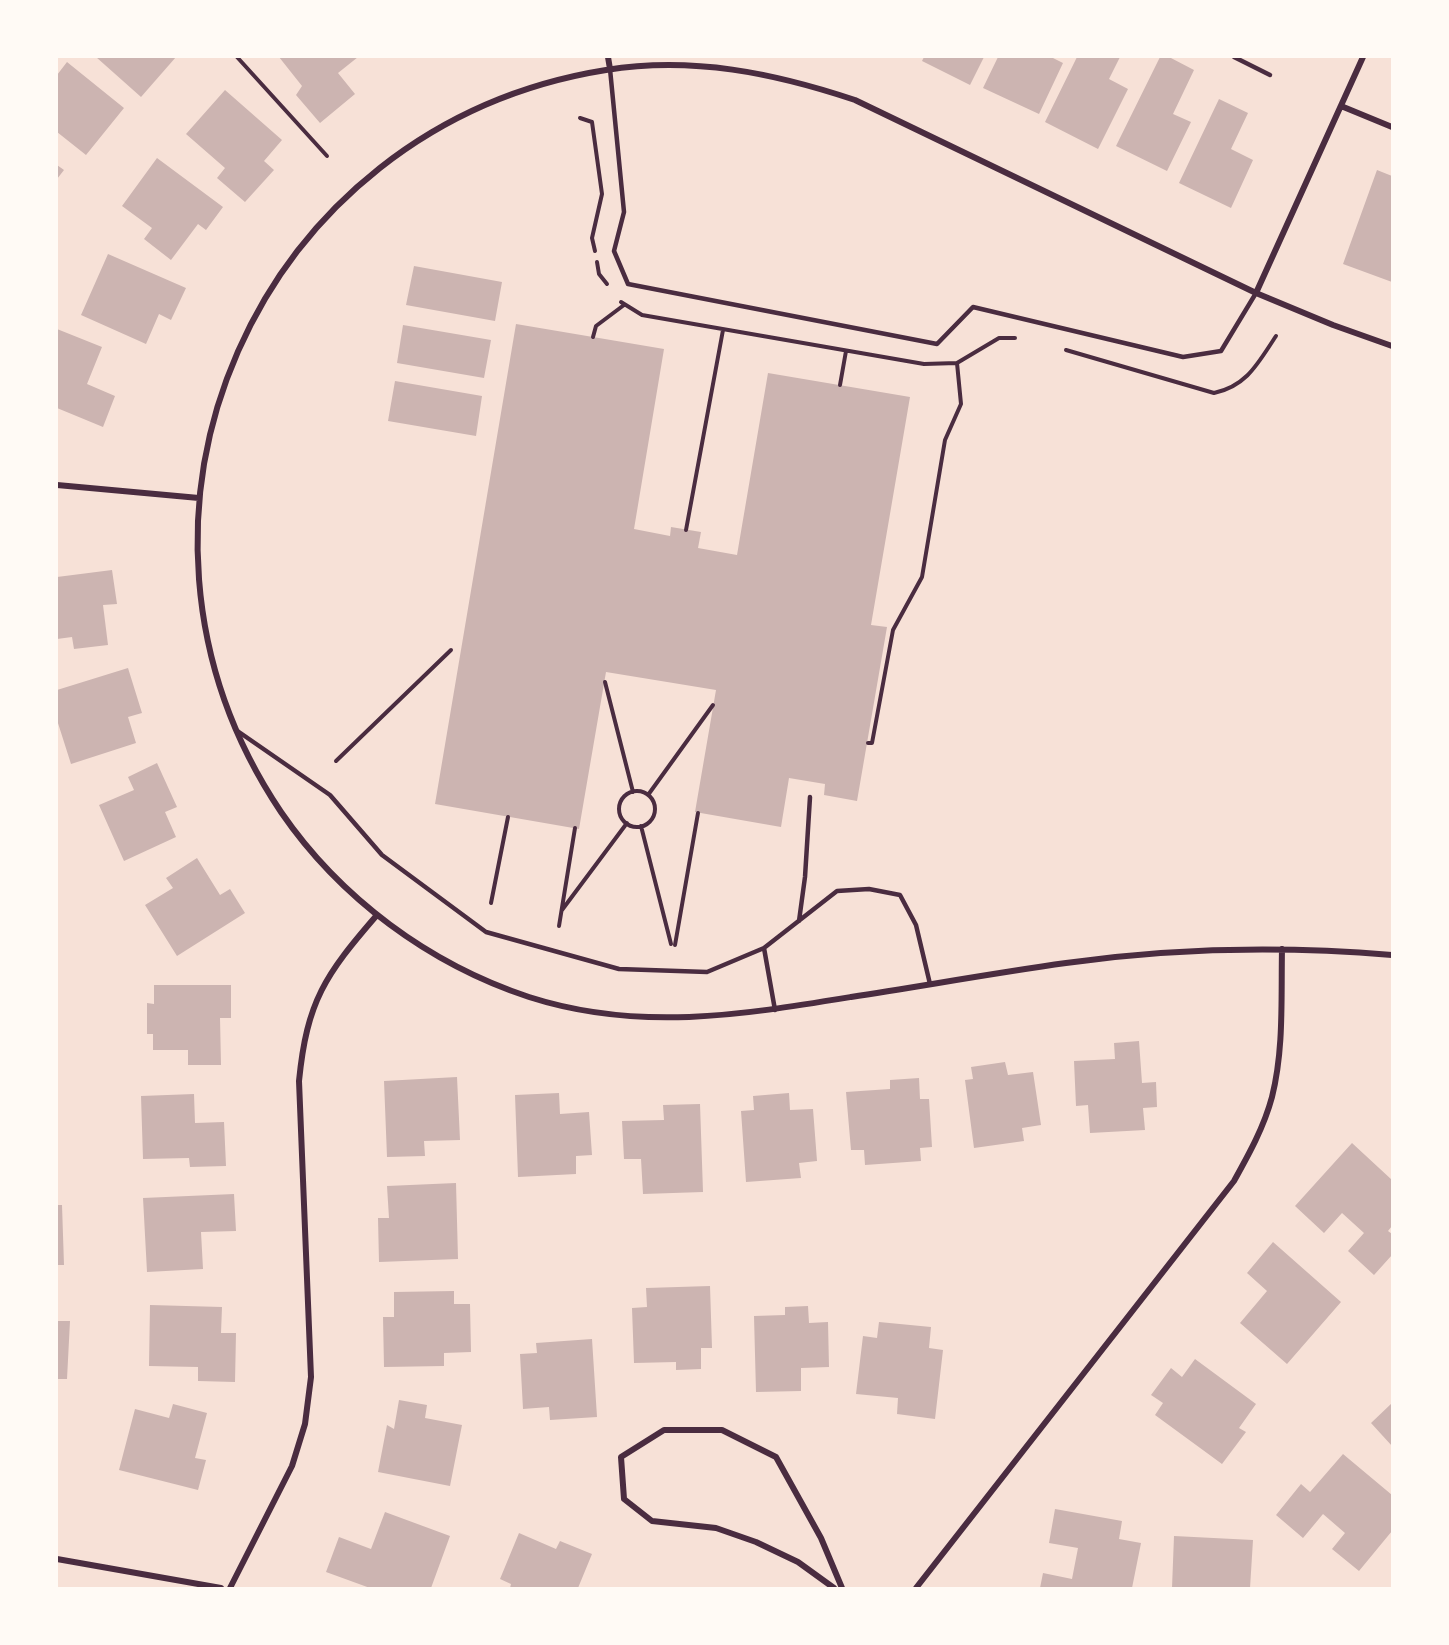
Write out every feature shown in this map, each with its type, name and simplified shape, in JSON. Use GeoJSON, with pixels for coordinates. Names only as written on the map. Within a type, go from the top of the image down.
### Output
{"type":"FeatureCollection","features":[{"type":"Feature","properties":{"kind":"street"},"geometry":{"type":"LineString","coordinates":[[608,57],[610,69]]}},
{"type":"Feature","properties":{"kind":"street"},"geometry":{"type":"LineString","coordinates":[[1256,293],[1363,57]]}},
{"type":"Feature","properties":{"kind":"street"},"geometry":{"type":"LineString","coordinates":[[1392,345],[1333,325],[1256,293],[855,100],[800,82],[743,70],[677,65],[610,69],[549,82],[494,100],[441,125],[392,157],[341,200],[302,243],[268,291],[237,350],[217,405],[199,498],[197,552],[202,611],[216,676],[236,730],[262,783],[299,838],[345,887],[377,915],[423,948],[474,975],[529,997],[585,1011],[643,1018],[702,1019],[776,1010],[1071,962],[1182,952],[1282,950],[1392,955]]}},
{"type":"Feature","properties":{"kind":"street"},"geometry":{"type":"LineString","coordinates":[[1341,106],[1392,127]]}},
{"type":"Feature","properties":{"kind":"street"},"geometry":{"type":"LineString","coordinates":[[57,485],[199,498]]}},
{"type":"Feature","properties":{"kind":"street"},"geometry":{"type":"LineString","coordinates":[[230,1588],[280,1492],[305,1424],[312,1377],[299,1081],[303,1040],[316,998],[338,959],[377,915]]}},
{"type":"Feature","properties":{"kind":"street"},"geometry":{"type":"LineString","coordinates":[[916,1588],[1234,1180],[1257,1139],[1272,1098],[1281,1051],[1282,950]]}},
{"type":"Feature","properties":{"kind":"street"},"geometry":{"type":"LineString","coordinates":[[834,1588],[798,1562],[756,1542],[716,1528],[652,1521],[624,1499],[621,1457],[664,1430],[722,1430],[776,1457],[821,1538],[842,1588]]}},
{"type":"Feature","properties":{"kind":"street"},"geometry":{"type":"LineString","coordinates":[[57,1559],[221,1588]]}},
{"type":"Feature","properties":{"kind":"lane"},"geometry":{"type":"LineString","coordinates":[[1234,57],[1270,75]]}},
{"type":"Feature","properties":{"kind":"lane"},"geometry":{"type":"LineString","coordinates":[[610,69],[624,212],[614,251],[628,284],[937,344],[973,308],[1183,357],[1221,351],[1256,293]]}},
{"type":"Feature","properties":{"kind":"lane"},"geometry":{"type":"LineString","coordinates":[[236,730],[330,795],[382,855],[486,932],[619,969],[707,972],[764,948],[837,891],[869,889],[900,895],[916,925],[930,984]]}},
{"type":"Feature","properties":{"kind":"lane"},"geometry":{"type":"LineString","coordinates":[[799,921],[805,877],[810,797]]}},
{"type":"Feature","properties":{"kind":"lane"},"geometry":{"type":"LineString","coordinates":[[764,948],[776,1010]]}},
{"type":"Feature","properties":{"kind":"path"},"geometry":{"type":"LineString","coordinates":[[237,57],[327,156]]}},
{"type":"Feature","properties":{"kind":"path"},"geometry":{"type":"LineString","coordinates":[[593,337],[596,326],[624,305]]}},
{"type":"Feature","properties":{"kind":"path"},"geometry":{"type":"LineString","coordinates":[[686,530],[723,330]]}},
{"type":"Feature","properties":{"kind":"path"},"geometry":{"type":"LineString","coordinates":[[840,386],[846,351]]}},
{"type":"Feature","properties":{"kind":"path"},"geometry":{"type":"LineString","coordinates":[[868,743],[872,744],[893,630],[922,577],[945,440],[961,404],[957,363]]}},
{"type":"Feature","properties":{"kind":"path"},"geometry":{"type":"LineString","coordinates":[[336,761],[451,650]]}},
{"type":"Feature","properties":{"kind":"path"},"geometry":{"type":"LineString","coordinates":[[604,682],[633,792]]}},
{"type":"Feature","properties":{"kind":"path"},"geometry":{"type":"LineString","coordinates":[[648,795],[713,705]]}},
{"type":"Feature","properties":{"kind":"path"},"geometry":{"type":"LineString","coordinates":[[633,792],[648,795],[655,806],[655,812],[649,823],[641,826],[627,824],[619,809],[623,798],[633,792]]}},
{"type":"Feature","properties":{"kind":"path"},"geometry":{"type":"LineString","coordinates":[[641,826],[673,945],[698,813]]}},
{"type":"Feature","properties":{"kind":"path"},"geometry":{"type":"LineString","coordinates":[[491,903],[508,817]]}},
{"type":"Feature","properties":{"kind":"path"},"geometry":{"type":"LineString","coordinates":[[562,910],[627,824]]}},
{"type":"Feature","properties":{"kind":"path"},"geometry":{"type":"LineString","coordinates":[[560,926],[575,828]]}},
{"type":"Feature","properties":{"kind":"building"},"geometry":{"type":"Polygon","coordinates":[[[96,57],[176,57],[141,97],[96,57]]]}},
{"type":"Feature","properties":{"kind":"building"},"geometry":{"type":"Polygon","coordinates":[[[279,57],[358,57],[338,73],[355,94],[320,123],[296,95],[302,86],[279,57]]]}},
{"type":"Feature","properties":{"kind":"building"},"geometry":{"type":"Polygon","coordinates":[[[924,57],[984,57],[970,85],[922,61],[924,57]]]}},
{"type":"Feature","properties":{"kind":"building"},"geometry":{"type":"Polygon","coordinates":[[[998,57],[1051,57],[1063,63],[1039,114],[983,88],[998,57]]]}},
{"type":"Feature","properties":{"kind":"building"},"geometry":{"type":"Polygon","coordinates":[[[1077,57],[1120,57],[1109,79],[1128,89],[1098,149],[1045,122],[1077,57]]]}},
{"type":"Feature","properties":{"kind":"building"},"geometry":{"type":"Polygon","coordinates":[[[1160,57],[1169,57],[1194,70],[1173,114],[1191,122],[1167,171],[1116,146],[1160,57]]]}},
{"type":"Feature","properties":{"kind":"building"},"geometry":{"type":"Polygon","coordinates":[[[67,62],[124,108],[86,155],[57,132],[57,75],[67,62]]]}},
{"type":"Feature","properties":{"kind":"building"},"geometry":{"type":"Polygon","coordinates":[[[225,90],[282,140],[264,161],[274,170],[245,202],[217,178],[225,168],[186,134],[225,90]]]}},
{"type":"Feature","properties":{"kind":"building"},"geometry":{"type":"Polygon","coordinates":[[[1219,99],[1248,113],[1231,149],[1253,160],[1231,208],[1179,183],[1219,99]]]}},
{"type":"Feature","properties":{"kind":"building"},"geometry":{"type":"Polygon","coordinates":[[[157,158],[223,207],[206,230],[198,224],[171,260],[144,239],[152,228],[122,206],[157,158]]]}},
{"type":"Feature","properties":{"kind":"building"},"geometry":{"type":"Polygon","coordinates":[[[57,165],[64,170],[57,179],[57,165]]]}},
{"type":"Feature","properties":{"kind":"building"},"geometry":{"type":"Polygon","coordinates":[[[1377,170],[1392,176],[1392,282],[1343,264],[1377,170]]]}},
{"type":"Feature","properties":{"kind":"building"},"geometry":{"type":"Polygon","coordinates":[[[108,254],[186,288],[171,320],[159,314],[146,344],[81,315],[108,254]]]}},
{"type":"Feature","properties":{"kind":"building"},"geometry":{"type":"Polygon","coordinates":[[[414,266],[502,282],[495,321],[406,305],[414,266]]]}},
{"type":"Feature","properties":{"kind":"building"},"geometry":{"type":"Polygon","coordinates":[[[516,324],[664,349],[634,529],[670,536],[671,527],[701,532],[698,548],[737,555],[768,373],[910,397],[871,625],[887,627],[857,801],[824,795],[825,784],[789,778],[781,827],[695,812],[716,690],[606,672],[579,829],[435,804],[516,324]]]}},
{"type":"Feature","properties":{"kind":"building"},"geometry":{"type":"Polygon","coordinates":[[[403,325],[491,340],[484,378],[397,363],[403,325]]]}},
{"type":"Feature","properties":{"kind":"building"},"geometry":{"type":"Polygon","coordinates":[[[57,329],[102,347],[87,384],[115,396],[103,427],[57,408],[57,329]]]}},
{"type":"Feature","properties":{"kind":"building"},"geometry":{"type":"Polygon","coordinates":[[[395,381],[482,396],[476,436],[388,421],[395,381]]]}},
{"type":"Feature","properties":{"kind":"building"},"geometry":{"type":"Polygon","coordinates":[[[112,570],[117,604],[103,605],[108,645],[74,649],[72,637],[57,639],[57,577],[112,570]]]}},
{"type":"Feature","properties":{"kind":"building"},"geometry":{"type":"Polygon","coordinates":[[[128,668],[142,713],[128,717],[136,743],[71,764],[57,720],[57,690],[128,668]]]}},
{"type":"Feature","properties":{"kind":"building"},"geometry":{"type":"Polygon","coordinates":[[[157,763],[177,807],[165,812],[176,837],[124,861],[99,805],[134,790],[128,777],[157,763]]]}},
{"type":"Feature","properties":{"kind":"building"},"geometry":{"type":"Polygon","coordinates":[[[197,858],[220,895],[230,889],[245,913],[177,956],[145,905],[173,888],[166,878],[197,858]]]}},
{"type":"Feature","properties":{"kind":"building"},"geometry":{"type":"Polygon","coordinates":[[[154,985],[231,985],[231,1018],[220,1018],[221,1065],[188,1065],[188,1050],[153,1050],[153,1034],[147,1034],[147,1003],[154,1004],[154,985]]]}},
{"type":"Feature","properties":{"kind":"building"},"geometry":{"type":"Polygon","coordinates":[[[1139,1041],[1142,1083],[1156,1082],[1157,1107],[1143,1108],[1145,1130],[1090,1133],[1088,1105],[1076,1106],[1074,1061],[1115,1059],[1114,1043],[1139,1041]]]}},
{"type":"Feature","properties":{"kind":"building"},"geometry":{"type":"Polygon","coordinates":[[[1005,1062],[1008,1075],[1033,1072],[1041,1125],[1022,1128],[1024,1141],[974,1148],[965,1080],[973,1079],[971,1067],[1005,1062]]]}},
{"type":"Feature","properties":{"kind":"building"},"geometry":{"type":"Polygon","coordinates":[[[457,1077],[460,1140],[424,1141],[425,1156],[387,1157],[384,1081],[457,1077]]]}},
{"type":"Feature","properties":{"kind":"building"},"geometry":{"type":"Polygon","coordinates":[[[919,1078],[920,1099],[929,1099],[932,1147],[920,1148],[921,1161],[865,1165],[864,1150],[851,1150],[846,1092],[890,1089],[890,1080],[919,1078]]]}},
{"type":"Feature","properties":{"kind":"building"},"geometry":{"type":"Polygon","coordinates":[[[559,1093],[560,1114],[589,1112],[592,1155],[576,1156],[576,1174],[518,1177],[515,1095],[559,1093]]]}},
{"type":"Feature","properties":{"kind":"building"},"geometry":{"type":"Polygon","coordinates":[[[789,1093],[790,1110],[813,1109],[817,1161],[799,1163],[801,1178],[746,1182],[741,1111],[754,1110],[753,1096],[789,1093]]]}},
{"type":"Feature","properties":{"kind":"building"},"geometry":{"type":"Polygon","coordinates":[[[194,1094],[195,1123],[224,1122],[226,1166],[190,1167],[189,1158],[143,1159],[141,1096],[194,1094]]]}},
{"type":"Feature","properties":{"kind":"building"},"geometry":{"type":"Polygon","coordinates":[[[700,1104],[703,1192],[643,1194],[641,1159],[624,1159],[622,1121],[664,1120],[663,1105],[700,1104]]]}},
{"type":"Feature","properties":{"kind":"building"},"geometry":{"type":"Polygon","coordinates":[[[1352,1143],[1392,1180],[1392,1226],[1388,1231],[1392,1234],[1392,1255],[1374,1275],[1348,1251],[1364,1233],[1342,1213],[1324,1233],[1295,1206],[1352,1143]]]}},
{"type":"Feature","properties":{"kind":"building"},"geometry":{"type":"Polygon","coordinates":[[[456,1183],[458,1259],[379,1262],[378,1218],[389,1218],[387,1186],[456,1183]]]}},
{"type":"Feature","properties":{"kind":"building"},"geometry":{"type":"Polygon","coordinates":[[[234,1194],[236,1231],[201,1232],[203,1269],[147,1272],[143,1198],[234,1194]]]}},
{"type":"Feature","properties":{"kind":"building"},"geometry":{"type":"Polygon","coordinates":[[[57,1205],[62,1205],[64,1265],[57,1265],[57,1205]]]}},
{"type":"Feature","properties":{"kind":"building"},"geometry":{"type":"Polygon","coordinates":[[[1273,1242],[1341,1302],[1287,1364],[1240,1323],[1267,1291],[1247,1273],[1273,1242]]]}},
{"type":"Feature","properties":{"kind":"building"},"geometry":{"type":"Polygon","coordinates":[[[710,1286],[712,1348],[701,1348],[701,1369],[676,1370],[676,1362],[634,1363],[632,1308],[647,1307],[646,1288],[710,1286]]]}},
{"type":"Feature","properties":{"kind":"building"},"geometry":{"type":"Polygon","coordinates":[[[454,1291],[454,1304],[470,1304],[471,1352],[444,1353],[444,1366],[384,1367],[383,1317],[394,1317],[394,1292],[454,1291]]]}},
{"type":"Feature","properties":{"kind":"building"},"geometry":{"type":"Polygon","coordinates":[[[150,1305],[222,1307],[221,1333],[236,1333],[235,1382],[198,1381],[198,1367],[149,1366],[150,1305]]]}},
{"type":"Feature","properties":{"kind":"building"},"geometry":{"type":"Polygon","coordinates":[[[808,1306],[809,1323],[828,1322],[829,1367],[801,1368],[801,1391],[756,1392],[754,1316],[785,1315],[785,1307],[808,1306]]]}},
{"type":"Feature","properties":{"kind":"building"},"geometry":{"type":"Polygon","coordinates":[[[57,1321],[70,1321],[67,1379],[57,1379],[57,1321]]]}},
{"type":"Feature","properties":{"kind":"building"},"geometry":{"type":"Polygon","coordinates":[[[879,1322],[931,1327],[929,1348],[943,1350],[935,1419],[897,1414],[898,1398],[856,1394],[863,1336],[877,1338],[879,1322]]]}},
{"type":"Feature","properties":{"kind":"building"},"geometry":{"type":"Polygon","coordinates":[[[592,1339],[597,1417],[550,1420],[549,1407],[523,1409],[520,1354],[537,1353],[536,1343],[592,1339]]]}},
{"type":"Feature","properties":{"kind":"building"},"geometry":{"type":"Polygon","coordinates":[[[1195,1359],[1256,1404],[1239,1428],[1246,1432],[1222,1464],[1155,1415],[1163,1403],[1151,1395],[1171,1368],[1182,1377],[1195,1359]]]}},
{"type":"Feature","properties":{"kind":"building"},"geometry":{"type":"Polygon","coordinates":[[[399,1400],[427,1405],[425,1418],[462,1425],[450,1486],[378,1472],[387,1425],[394,1429],[399,1400]]]}},
{"type":"Feature","properties":{"kind":"building"},"geometry":{"type":"Polygon","coordinates":[[[1392,1403],[1392,1446],[1371,1423],[1392,1403]]]}},
{"type":"Feature","properties":{"kind":"building"},"geometry":{"type":"Polygon","coordinates":[[[173,1404],[207,1413],[195,1458],[206,1460],[198,1490],[119,1470],[135,1409],[169,1418],[173,1404]]]}},
{"type":"Feature","properties":{"kind":"building"},"geometry":{"type":"Polygon","coordinates":[[[1343,1454],[1392,1495],[1392,1531],[1359,1571],[1332,1549],[1345,1533],[1323,1514],[1303,1538],[1276,1515],[1301,1484],[1310,1492],[1343,1454]]]}},
{"type":"Feature","properties":{"kind":"building"},"geometry":{"type":"Polygon","coordinates":[[[1055,1509],[1122,1521],[1119,1539],[1141,1543],[1132,1588],[1040,1588],[1043,1573],[1072,1579],[1078,1548],[1049,1543],[1055,1509]]]}},
{"type":"Feature","properties":{"kind":"building"},"geometry":{"type":"Polygon","coordinates":[[[385,1512],[450,1536],[431,1588],[370,1588],[326,1572],[339,1537],[371,1549],[385,1512]]]}},
{"type":"Feature","properties":{"kind":"building"},"geometry":{"type":"Polygon","coordinates":[[[519,1533],[556,1549],[560,1541],[592,1554],[578,1588],[510,1588],[511,1584],[500,1579],[519,1533]]]}},
{"type":"Feature","properties":{"kind":"building"},"geometry":{"type":"Polygon","coordinates":[[[1174,1536],[1253,1540],[1250,1588],[1172,1588],[1174,1536]]]}}]}
